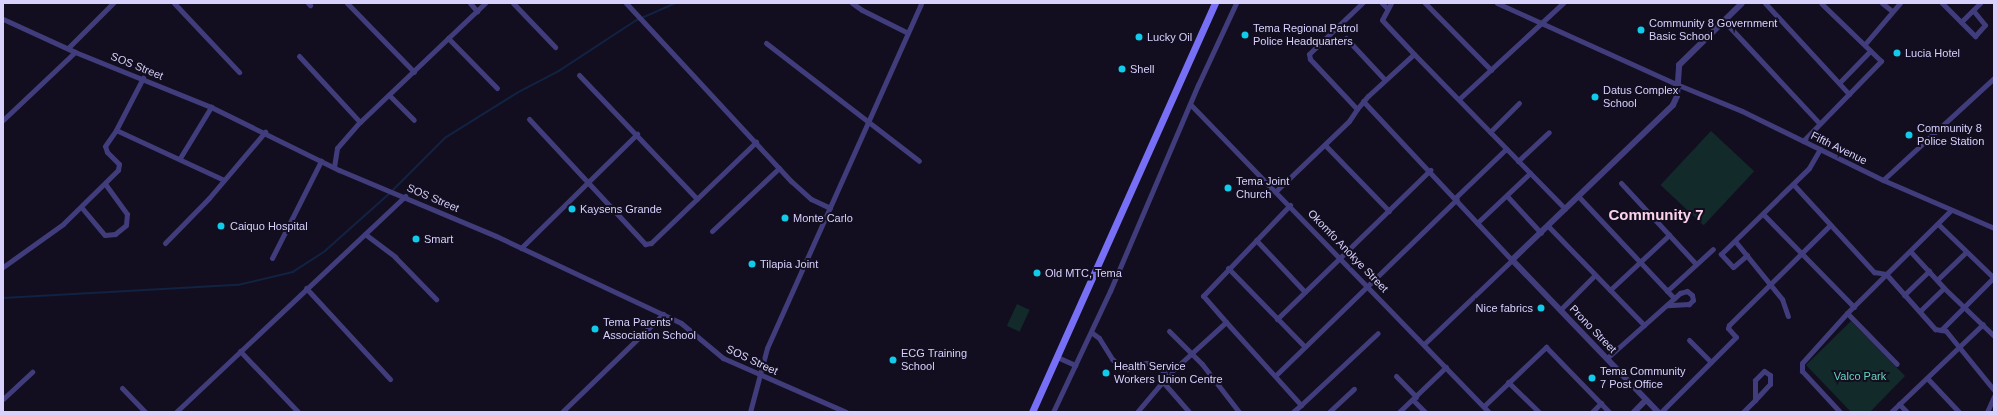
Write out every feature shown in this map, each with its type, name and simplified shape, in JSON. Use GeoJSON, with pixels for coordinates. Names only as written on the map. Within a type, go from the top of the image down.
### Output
{"type":"FeatureCollection","features":[{"type":"Feature","properties":{"kind":"main road"},"geometry":{"type":"LineString","coordinates":[[1032,412],[1215,3]]}},
{"type":"Feature","properties":{"kind":"street"},"geometry":{"type":"LineString","coordinates":[[68,48],[113,3]]}},
{"type":"Feature","properties":{"kind":"street"},"geometry":{"type":"LineString","coordinates":[[174,3],[239,72]]}},
{"type":"Feature","properties":{"kind":"street"},"geometry":{"type":"LineString","coordinates":[[347,3],[414,72]]}},
{"type":"Feature","properties":{"kind":"street"},"geometry":{"type":"LineString","coordinates":[[470,3],[477,11]]}},
{"type":"Feature","properties":{"kind":"street"},"geometry":{"type":"LineString","coordinates":[[334,167],[337,148],[360,122],[485,3]]}},
{"type":"Feature","properties":{"kind":"street"},"geometry":{"type":"LineString","coordinates":[[513,3],[555,47]]}},
{"type":"Feature","properties":{"kind":"street"},"geometry":{"type":"LineString","coordinates":[[626,3],[779,168],[811,199],[830,208]]}},
{"type":"Feature","properties":{"kind":"street"},"geometry":{"type":"LineString","coordinates":[[852,3],[862,10],[908,33]]}},
{"type":"Feature","properties":{"kind":"street"},"geometry":{"type":"LineString","coordinates":[[750,412],[767,348],[921,3]]}},
{"type":"Feature","properties":{"kind":"street"},"geometry":{"type":"LineString","coordinates":[[1053,412],[1091,332],[1236,3]]}},
{"type":"Feature","properties":{"kind":"street"},"geometry":{"type":"LineString","coordinates":[[1357,109],[1310,59],[1309,54],[1362,3]]}},
{"type":"Feature","properties":{"kind":"street"},"geometry":{"type":"LineString","coordinates":[[1382,3],[1387,8]]}},
{"type":"Feature","properties":{"kind":"street"},"geometry":{"type":"LineString","coordinates":[[1391,3],[1382,20],[1565,209]]}},
{"type":"Feature","properties":{"kind":"street"},"geometry":{"type":"LineString","coordinates":[[1425,3],[1491,70]]}},
{"type":"Feature","properties":{"kind":"street","name":"Fifth Avenue"},"geometry":{"type":"LineString","coordinates":[[1497,3],[1543,22],[1676,84],[1742,111],[1883,180],[1994,228]]}},
{"type":"Feature","properties":{"kind":"street"},"geometry":{"type":"LineString","coordinates":[[1459,99],[1563,3]]}},
{"type":"Feature","properties":{"kind":"street"},"geometry":{"type":"LineString","coordinates":[[1424,344],[1579,197],[1673,105],[1677,96],[1677,72],[1682,61],[1742,3]]}},
{"type":"Feature","properties":{"kind":"street"},"geometry":{"type":"LineString","coordinates":[[1765,3],[1849,94]]}},
{"type":"Feature","properties":{"kind":"street"},"geometry":{"type":"LineString","coordinates":[[1803,141],[1819,123],[1880,63],[1865,44],[1821,3]]}},
{"type":"Feature","properties":{"kind":"street"},"geometry":{"type":"LineString","coordinates":[[1882,3],[1892,11]]}},
{"type":"Feature","properties":{"kind":"street"},"geometry":{"type":"LineString","coordinates":[[1865,44],[1900,3]]}},
{"type":"Feature","properties":{"kind":"street"},"geometry":{"type":"LineString","coordinates":[[1942,3],[1973,36],[1976,35],[1985,25],[1973,10]]}},
{"type":"Feature","properties":{"kind":"street"},"geometry":{"type":"LineString","coordinates":[[1961,22],[1980,3]]}},
{"type":"Feature","properties":{"kind":"street","name":"SOS Street"},"geometry":{"type":"LineString","coordinates":[[3,19],[76,52],[143,78],[211,107],[265,132],[334,167],[405,196],[663,314],[688,328],[717,355],[846,412]]}},
{"type":"Feature","properties":{"kind":"street"},"geometry":{"type":"LineString","coordinates":[[1724,21],[1819,123]]}},
{"type":"Feature","properties":{"kind":"street"},"geometry":{"type":"LineString","coordinates":[[448,38],[497,88]]}},
{"type":"Feature","properties":{"kind":"street"},"geometry":{"type":"LineString","coordinates":[[1346,38],[1385,80]]}},
{"type":"Feature","properties":{"kind":"street"},"geometry":{"type":"LineString","coordinates":[[766,43],[919,161]]}},
{"type":"Feature","properties":{"kind":"street"},"geometry":{"type":"LineString","coordinates":[[1839,83],[1870,51]]}},
{"type":"Feature","properties":{"kind":"street"},"geometry":{"type":"LineString","coordinates":[[3,120],[76,52]]}},
{"type":"Feature","properties":{"kind":"street"},"geometry":{"type":"LineString","coordinates":[[1276,191],[1349,121],[1363,101],[1414,54]]}},
{"type":"Feature","properties":{"kind":"street"},"geometry":{"type":"LineString","coordinates":[[298,56],[360,122]]}},
{"type":"Feature","properties":{"kind":"street"},"geometry":{"type":"LineString","coordinates":[[578,75],[697,199]]}},
{"type":"Feature","properties":{"kind":"street"},"geometry":{"type":"LineString","coordinates":[[3,267],[82,208],[119,167],[105,149],[143,78]]}},
{"type":"Feature","properties":{"kind":"street"},"geometry":{"type":"LineString","coordinates":[[1883,180],[1994,78]]}},
{"type":"Feature","properties":{"kind":"street"},"geometry":{"type":"LineString","coordinates":[[389,95],[414,120]]}},
{"type":"Feature","properties":{"kind":"street"},"geometry":{"type":"LineString","coordinates":[[1363,101],[1430,170],[1512,260]]}},
{"type":"Feature","properties":{"kind":"street"},"geometry":{"type":"LineString","coordinates":[[1490,132],[1519,103]]}},
{"type":"Feature","properties":{"kind":"street","name":"Okomfo Anokye Street"},"geometry":{"type":"LineString","coordinates":[[1191,105],[1341,257],[1489,412]]}},
{"type":"Feature","properties":{"kind":"street"},"geometry":{"type":"LineString","coordinates":[[180,158],[211,107]]}},
{"type":"Feature","properties":{"kind":"street"},"geometry":{"type":"LineString","coordinates":[[529,119],[645,244],[651,243],[756,142]]}},
{"type":"Feature","properties":{"kind":"street"},"geometry":{"type":"LineString","coordinates":[[116,130],[180,158],[224,180]]}},
{"type":"Feature","properties":{"kind":"street"},"geometry":{"type":"LineString","coordinates":[[165,243],[224,180],[265,132]]}},
{"type":"Feature","properties":{"kind":"street"},"geometry":{"type":"LineString","coordinates":[[1518,161],[1549,132]]}},
{"type":"Feature","properties":{"kind":"street"},"geometry":{"type":"LineString","coordinates":[[520,248],[588,183],[636,134]]}},
{"type":"Feature","properties":{"kind":"street"},"geometry":{"type":"LineString","coordinates":[[1324,145],[1389,211]]}},
{"type":"Feature","properties":{"kind":"street"},"geometry":{"type":"LineString","coordinates":[[1276,375],[1368,287],[1506,149]]}},
{"type":"Feature","properties":{"kind":"street"},"geometry":{"type":"LineString","coordinates":[[1747,255],[1734,267],[1721,256],[1734,241],[1812,164],[1820,149]]}},
{"type":"Feature","properties":{"kind":"street"},"geometry":{"type":"LineString","coordinates":[[272,258],[322,161]]}},
{"type":"Feature","properties":{"kind":"street"},"geometry":{"type":"LineString","coordinates":[[712,231],[779,168]]}},
{"type":"Feature","properties":{"kind":"street"},"geometry":{"type":"LineString","coordinates":[[1277,319],[1430,170]]}},
{"type":"Feature","properties":{"kind":"street"},"geometry":{"type":"LineString","coordinates":[[1478,223],[1530,173]]}},
{"type":"Feature","properties":{"kind":"street"},"geometry":{"type":"LineString","coordinates":[[1621,183],[1696,264]]}},
{"type":"Feature","properties":{"kind":"street"},"geometry":{"type":"LineString","coordinates":[[82,208],[104,235],[115,234],[126,225],[127,214],[105,184]]}},
{"type":"Feature","properties":{"kind":"street"},"geometry":{"type":"LineString","coordinates":[[1793,184],[1874,272],[1886,274],[1935,329],[1946,331],[1994,390]]}},
{"type":"Feature","properties":{"kind":"street"},"geometry":{"type":"LineString","coordinates":[[176,412],[405,196]]}},
{"type":"Feature","properties":{"kind":"street"},"geometry":{"type":"LineString","coordinates":[[1507,196],[1541,232]]}},
{"type":"Feature","properties":{"kind":"street"},"geometry":{"type":"LineString","coordinates":[[1579,197],[1674,298]]}},
{"type":"Feature","properties":{"kind":"street"},"geometry":{"type":"LineString","coordinates":[[1290,205],[1228,268],[1203,296],[1276,375],[1301,405]]}},
{"type":"Feature","properties":{"kind":"street"},"geometry":{"type":"LineString","coordinates":[[1840,412],[1802,370],[1801,366],[1847,313],[1951,210]]}},
{"type":"Feature","properties":{"kind":"street"},"geometry":{"type":"LineString","coordinates":[[1763,214],[1854,307]]}},
{"type":"Feature","properties":{"kind":"street"},"geometry":{"type":"LineString","coordinates":[[1938,224],[1994,278],[1941,330]]}},
{"type":"Feature","properties":{"kind":"street"},"geometry":{"type":"LineString","coordinates":[[1660,412],[1736,338],[1728,326],[1830,225]]}},
{"type":"Feature","properties":{"kind":"street"},"geometry":{"type":"LineString","coordinates":[[1548,226],[1644,325]]}},
{"type":"Feature","properties":{"kind":"street"},"geometry":{"type":"LineString","coordinates":[[365,234],[396,257],[436,299]]}},
{"type":"Feature","properties":{"kind":"street"},"geometry":{"type":"LineString","coordinates":[[1610,290],[1669,235]]}},
{"type":"Feature","properties":{"kind":"street"},"geometry":{"type":"LineString","coordinates":[[1256,240],[1305,292]]}},
{"type":"Feature","properties":{"kind":"street"},"geometry":{"type":"LineString","coordinates":[[1734,241],[1771,283],[1787,306],[1788,316]]}},
{"type":"Feature","properties":{"kind":"street"},"geometry":{"type":"LineString","coordinates":[[1667,291],[1713,249]]}},
{"type":"Feature","properties":{"kind":"street"},"geometry":{"type":"LineString","coordinates":[[1910,251],[1944,288],[1964,306],[1977,322],[1983,324],[1994,336]]}},
{"type":"Feature","properties":{"kind":"street"},"geometry":{"type":"LineString","coordinates":[[1937,280],[1966,252]]}},
{"type":"Feature","properties":{"kind":"street","name":"Prono Street"},"geometry":{"type":"LineString","coordinates":[[1512,260],[1646,400],[1660,412]]}},
{"type":"Feature","properties":{"kind":"street"},"geometry":{"type":"LineString","coordinates":[[1228,268],[1305,347]]}},
{"type":"Feature","properties":{"kind":"street"},"geometry":{"type":"LineString","coordinates":[[1904,295],[1928,271]]}},
{"type":"Feature","properties":{"kind":"street"},"geometry":{"type":"LineString","coordinates":[[1560,310],[1595,275]]}},
{"type":"Feature","properties":{"kind":"street"},"geometry":{"type":"LineString","coordinates":[[306,288],[390,379]]}},
{"type":"Feature","properties":{"kind":"street"},"geometry":{"type":"LineString","coordinates":[[1920,311],[1944,288]]}},
{"type":"Feature","properties":{"kind":"street"},"geometry":{"type":"LineString","coordinates":[[1607,358],[1674,298],[1687,291],[1692,294],[1693,300],[1688,304],[1667,305]]}},
{"type":"Feature","properties":{"kind":"street"},"geometry":{"type":"LineString","coordinates":[[1847,313],[1897,364]]}},
{"type":"Feature","properties":{"kind":"street"},"geometry":{"type":"LineString","coordinates":[[562,412],[663,314]]}},
{"type":"Feature","properties":{"kind":"street"},"geometry":{"type":"LineString","coordinates":[[1137,412],[1168,375],[1193,354],[1226,322]]}},
{"type":"Feature","properties":{"kind":"street"},"geometry":{"type":"LineString","coordinates":[[1891,412],[1983,324]]}},
{"type":"Feature","properties":{"kind":"street"},"geometry":{"type":"LineString","coordinates":[[1169,331],[1193,354],[1238,412]]}},
{"type":"Feature","properties":{"kind":"street"},"geometry":{"type":"LineString","coordinates":[[1091,332],[1099,338],[1112,359],[1120,366],[1128,369],[1146,363],[1154,364],[1168,375]]}},
{"type":"Feature","properties":{"kind":"street"},"geometry":{"type":"LineString","coordinates":[[1293,412],[1378,332]]}},
{"type":"Feature","properties":{"kind":"street"},"geometry":{"type":"LineString","coordinates":[[1689,340],[1711,362]]}},
{"type":"Feature","properties":{"kind":"street"},"geometry":{"type":"LineString","coordinates":[[1484,406],[1546,347],[1609,412]]}},
{"type":"Feature","properties":{"kind":"street"},"geometry":{"type":"LineString","coordinates":[[240,351],[298,412]]}},
{"type":"Feature","properties":{"kind":"street"},"geometry":{"type":"LineString","coordinates":[[1057,357],[1075,365]]}},
{"type":"Feature","properties":{"kind":"street"},"geometry":{"type":"LineString","coordinates":[[1399,412],[1446,367]]}},
{"type":"Feature","properties":{"kind":"street"},"geometry":{"type":"LineString","coordinates":[[1743,412],[1755,400],[1770,384],[1770,375],[1764,371],[1755,380],[1755,400]]}},
{"type":"Feature","properties":{"kind":"street"},"geometry":{"type":"LineString","coordinates":[[3,399],[32,372]]}},
{"type":"Feature","properties":{"kind":"street"},"geometry":{"type":"LineString","coordinates":[[1396,376],[1425,412]]}},
{"type":"Feature","properties":{"kind":"street"},"geometry":{"type":"LineString","coordinates":[[1927,378],[1959,412]]}},
{"type":"Feature","properties":{"kind":"street"},"geometry":{"type":"LineString","coordinates":[[1163,382],[1189,412]]}},
{"type":"Feature","properties":{"kind":"street"},"geometry":{"type":"LineString","coordinates":[[1508,382],[1539,412]]}},
{"type":"Feature","properties":{"kind":"street"},"geometry":{"type":"LineString","coordinates":[[122,388],[145,412]]}},
{"type":"Feature","properties":{"kind":"street"},"geometry":{"type":"LineString","coordinates":[[1329,412],[1354,389]]}},
{"type":"Feature","properties":{"kind":"street"},"geometry":{"type":"LineString","coordinates":[[1988,412],[1994,396]]}},
{"type":"Feature","properties":{"kind":"street"},"geometry":{"type":"LineString","coordinates":[[1634,412],[1646,400]]}},
{"type":"Feature","properties":{"kind":"street"},"geometry":{"type":"LineString","coordinates":[[1592,412],[1601,403]]}},
{"type":"Feature","properties":{"kind":"street"},"geometry":{"type":"LineString","coordinates":[[1899,404],[1908,412]]}},
{"type":"Feature","properties":{"kind":"green space"},"geometry":{"type":"Polygon","coordinates":[[[1711,131],[1754,171],[1704,225],[1661,185],[1711,131]]]}},
{"type":"Feature","properties":{"kind":"green space"},"geometry":{"type":"Polygon","coordinates":[[[1017,304],[1030,310],[1020,332],[1007,326],[1017,304]]]}},
{"type":"Feature","properties":{"kind":"green space","name":"Valco Park"},"geometry":{"type":"Polygon","coordinates":[[[1851,321],[1905,376],[1870,412],[1851,412],[1806,365],[1851,321]]]}},
{"type":"Feature","properties":{"kind":"waterway"},"geometry":{"type":"LineString","coordinates":[[393,190],[445,138],[517,93],[559,71],[635,21],[676,3]]}},
{"type":"Feature","properties":{"kind":"waterway"},"geometry":{"type":"LineString","coordinates":[[3,298],[238,285],[293,272],[325,251],[390,193]]}},
{"type":"Feature","properties":{"kind":"place","name":"Community 8 Government Basic School"},"geometry":{"type":"Point","coordinates":[1641,30]}},
{"type":"Feature","properties":{"kind":"place","name":"Tema Regional Patrol Police Headquarters"},"geometry":{"type":"Point","coordinates":[1245,35]}},
{"type":"Feature","properties":{"kind":"place","name":"Lucky Oil"},"geometry":{"type":"Point","coordinates":[1139,37]}},
{"type":"Feature","properties":{"kind":"place","name":"Lucia Hotel"},"geometry":{"type":"Point","coordinates":[1897,53]}},
{"type":"Feature","properties":{"kind":"place","name":"Shell"},"geometry":{"type":"Point","coordinates":[1122,69]}},
{"type":"Feature","properties":{"kind":"place","name":"Datus Complex School"},"geometry":{"type":"Point","coordinates":[1595,97]}},
{"type":"Feature","properties":{"kind":"place","name":"Community 8 Police Station"},"geometry":{"type":"Point","coordinates":[1909,135]}},
{"type":"Feature","properties":{"kind":"place","name":"Tema Joint Church"},"geometry":{"type":"Point","coordinates":[1228,188]}},
{"type":"Feature","properties":{"kind":"place","name":"Kaysens Grande"},"geometry":{"type":"Point","coordinates":[572,209]}},
{"type":"Feature","properties":{"kind":"place","name":"Monte Carlo"},"geometry":{"type":"Point","coordinates":[785,218]}},
{"type":"Feature","properties":{"kind":"place","name":"Caiquo Hospital"},"geometry":{"type":"Point","coordinates":[221,226]}},
{"type":"Feature","properties":{"kind":"place","name":"Smart"},"geometry":{"type":"Point","coordinates":[416,239]}},
{"type":"Feature","properties":{"kind":"place","name":"Tilapia Joint"},"geometry":{"type":"Point","coordinates":[752,264]}},
{"type":"Feature","properties":{"kind":"place","name":"Old MTC, Tema"},"geometry":{"type":"Point","coordinates":[1037,273]}},
{"type":"Feature","properties":{"kind":"place","name":"Nice fabrics"},"geometry":{"type":"Point","coordinates":[1541,308]}},
{"type":"Feature","properties":{"kind":"place","name":"Tema Parents' Association School"},"geometry":{"type":"Point","coordinates":[595,329]}},
{"type":"Feature","properties":{"kind":"place","name":"ECG Training School"},"geometry":{"type":"Point","coordinates":[893,360]}},
{"type":"Feature","properties":{"kind":"place","name":"Health Service Workers Union Centre"},"geometry":{"type":"Point","coordinates":[1106,373]}},
{"type":"Feature","properties":{"kind":"place","name":"Tema Community 7 Post Office"},"geometry":{"type":"Point","coordinates":[1592,378]}},
{"type":"Feature","properties":{"kind":"district","name":"Community 7"},"geometry":{"type":"Point","coordinates":[1656,215]}}]}
